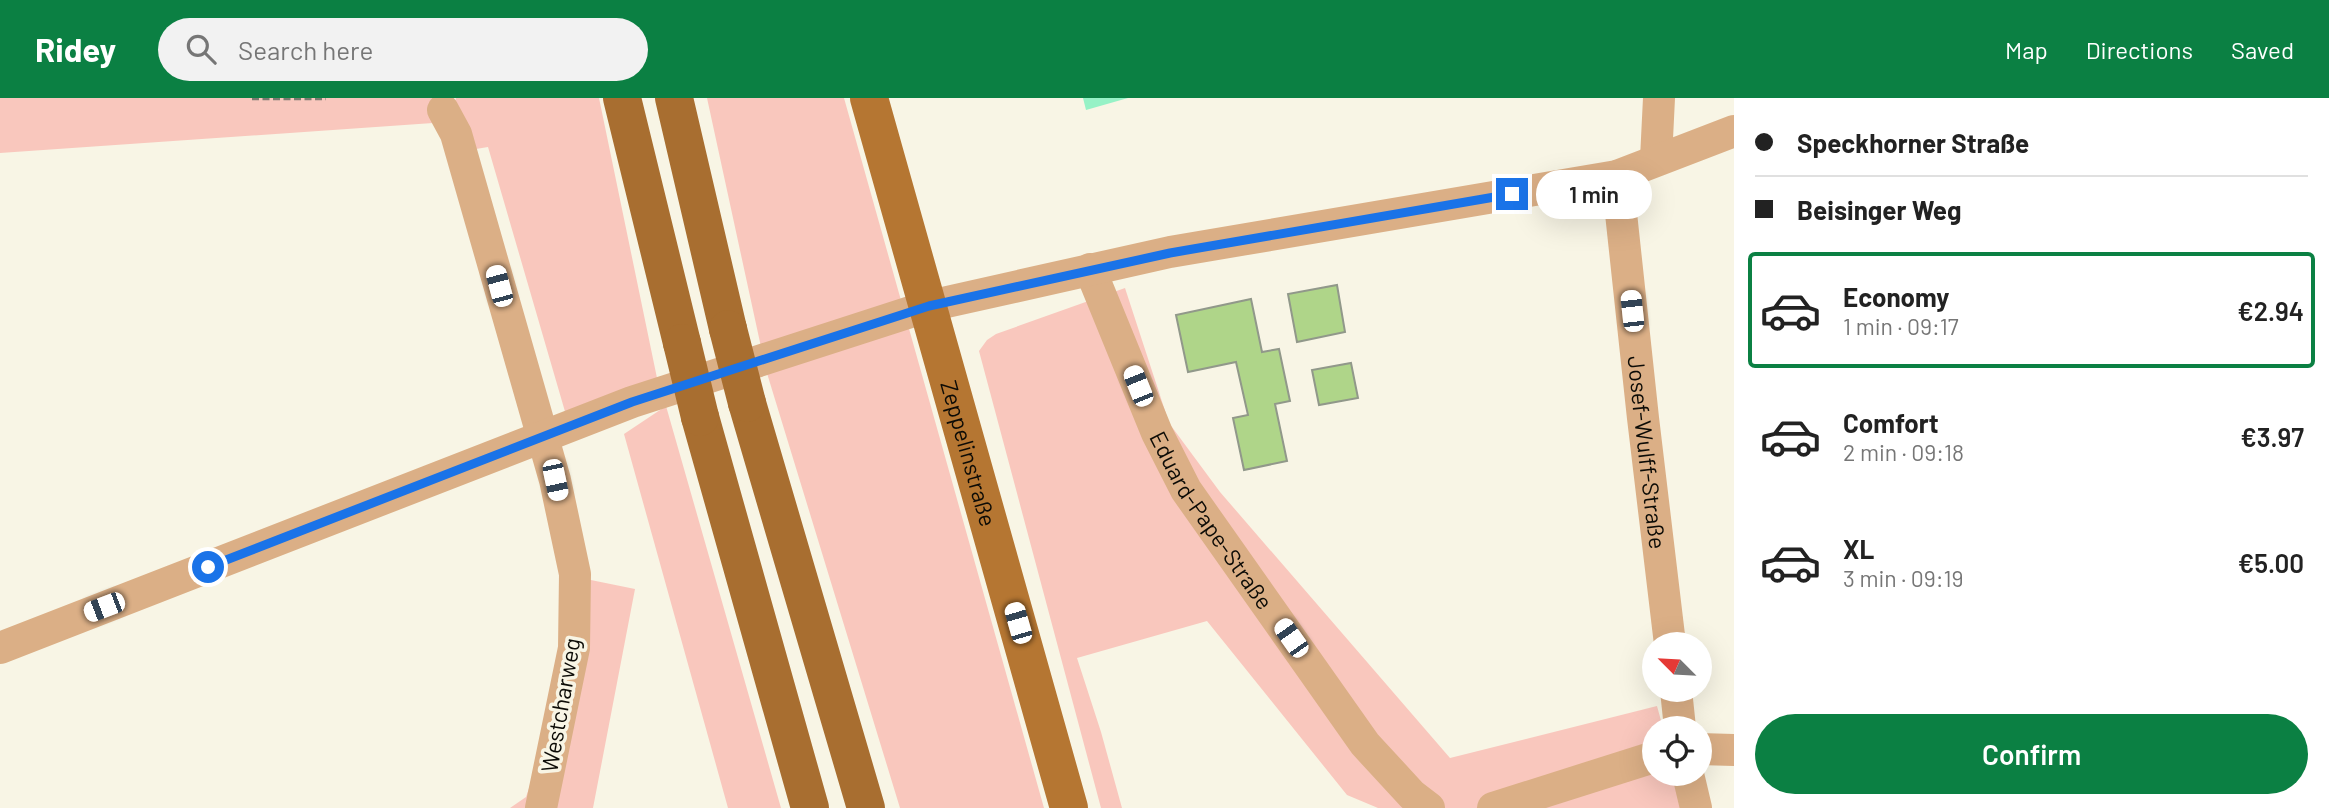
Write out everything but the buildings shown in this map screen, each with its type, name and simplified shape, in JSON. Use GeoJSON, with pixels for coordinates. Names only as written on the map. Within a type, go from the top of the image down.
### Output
{"type":"FeatureCollection","features":[{"type":"Feature","properties":{"kind":"highway"},"geometry":{"type":"LineString","coordinates":[[622,98],[700,417],[810,808]]}},
{"type":"Feature","properties":{"kind":"highway"},"geometry":{"type":"LineString","coordinates":[[674,98],[747,403],[866,808]]}},
{"type":"Feature","properties":{"kind":"main road","name":"Zeppelinstraße"},"geometry":{"type":"LineString","coordinates":[[869,98],[1069,808]]}},
{"type":"Feature","properties":{"kind":"street"},"geometry":{"type":"LineString","coordinates":[[1656,159],[1659,98]]}},
{"type":"Feature","properties":{"kind":"street","name":"Westcharweg"},"geometry":{"type":"LineString","coordinates":[[443,110],[456,134],[555,480],[575,574],[574,648],[541,808]]}},
{"type":"Feature","properties":{"kind":"street"},"geometry":{"type":"LineString","coordinates":[[0,648],[632,402],[929,306],[1170,253],[1617,176],[1734,131]]}},
{"type":"Feature","properties":{"kind":"street","name":"Josef-Wulff-Straße"},"geometry":{"type":"LineString","coordinates":[[1617,176],[1669,632]]}},
{"type":"Feature","properties":{"kind":"street","name":"Eduard-Pape-Straße"},"geometry":{"type":"LineString","coordinates":[[1090,269],[1157,433],[1186,490],[1365,744],[1412,795],[1429,808]]}},
{"type":"Feature","properties":{"kind":"street"},"geometry":{"type":"LineString","coordinates":[[1712,749],[1734,750]]}},
{"type":"Feature","properties":{"kind":"street"},"geometry":{"type":"LineString","coordinates":[[1493,808],[1642,761]]}},
{"type":"Feature","properties":{"kind":"street"},"geometry":{"type":"LineString","coordinates":[[1691,786],[1696,808]]}},
{"type":"Feature","properties":{"kind":"path"},"geometry":{"type":"LineString","coordinates":[[252,98],[326,98]]}},
{"type":"Feature","properties":{"kind":"shaded area"},"geometry":{"type":"Polygon","coordinates":[[[0,98],[434,98],[433,123],[0,153],[0,98]]]}},
{"type":"Feature","properties":{"kind":"shaded area"},"geometry":{"type":"Polygon","coordinates":[[[456,98],[599,98],[657,378],[566,415],[488,147],[470,150],[455,105],[456,98]]]}},
{"type":"Feature","properties":{"kind":"shaded area"},"geometry":{"type":"Polygon","coordinates":[[[707,98],[844,98],[1044,808],[900,808],[766,370],[707,98]]]}},
{"type":"Feature","properties":{"kind":"shaded area"},"geometry":{"type":"Polygon","coordinates":[[[1083,98],[1128,98],[1086,110],[1083,98]]]}},
{"type":"Feature","properties":{"kind":"shaded area"},"geometry":{"type":"Polygon","coordinates":[[[1125,288],[1169,423],[1220,492],[1450,758],[1657,706],[1660,716],[1642,716],[1642,786],[1680,786],[1686,808],[1378,808],[1347,795],[1207,621],[1077,658],[1122,808],[1101,808],[979,351],[987,340],[996,334],[1125,288]]]}},
{"type":"Feature","properties":{"kind":"shaded area"},"geometry":{"type":"Polygon","coordinates":[[[666,406],[781,808],[728,808],[624,434],[666,406]]]}},
{"type":"Feature","properties":{"kind":"shaded area"},"geometry":{"type":"Polygon","coordinates":[[[581,578],[635,589],[593,808],[510,808],[526,797],[561,694],[581,578]]]}},
{"type":"Feature","properties":{"kind":"route"},"geometry":{"type":"LineString","coordinates":[[208,567],[632,402],[929,306],[1170,253],[1512,194]]}}]}
